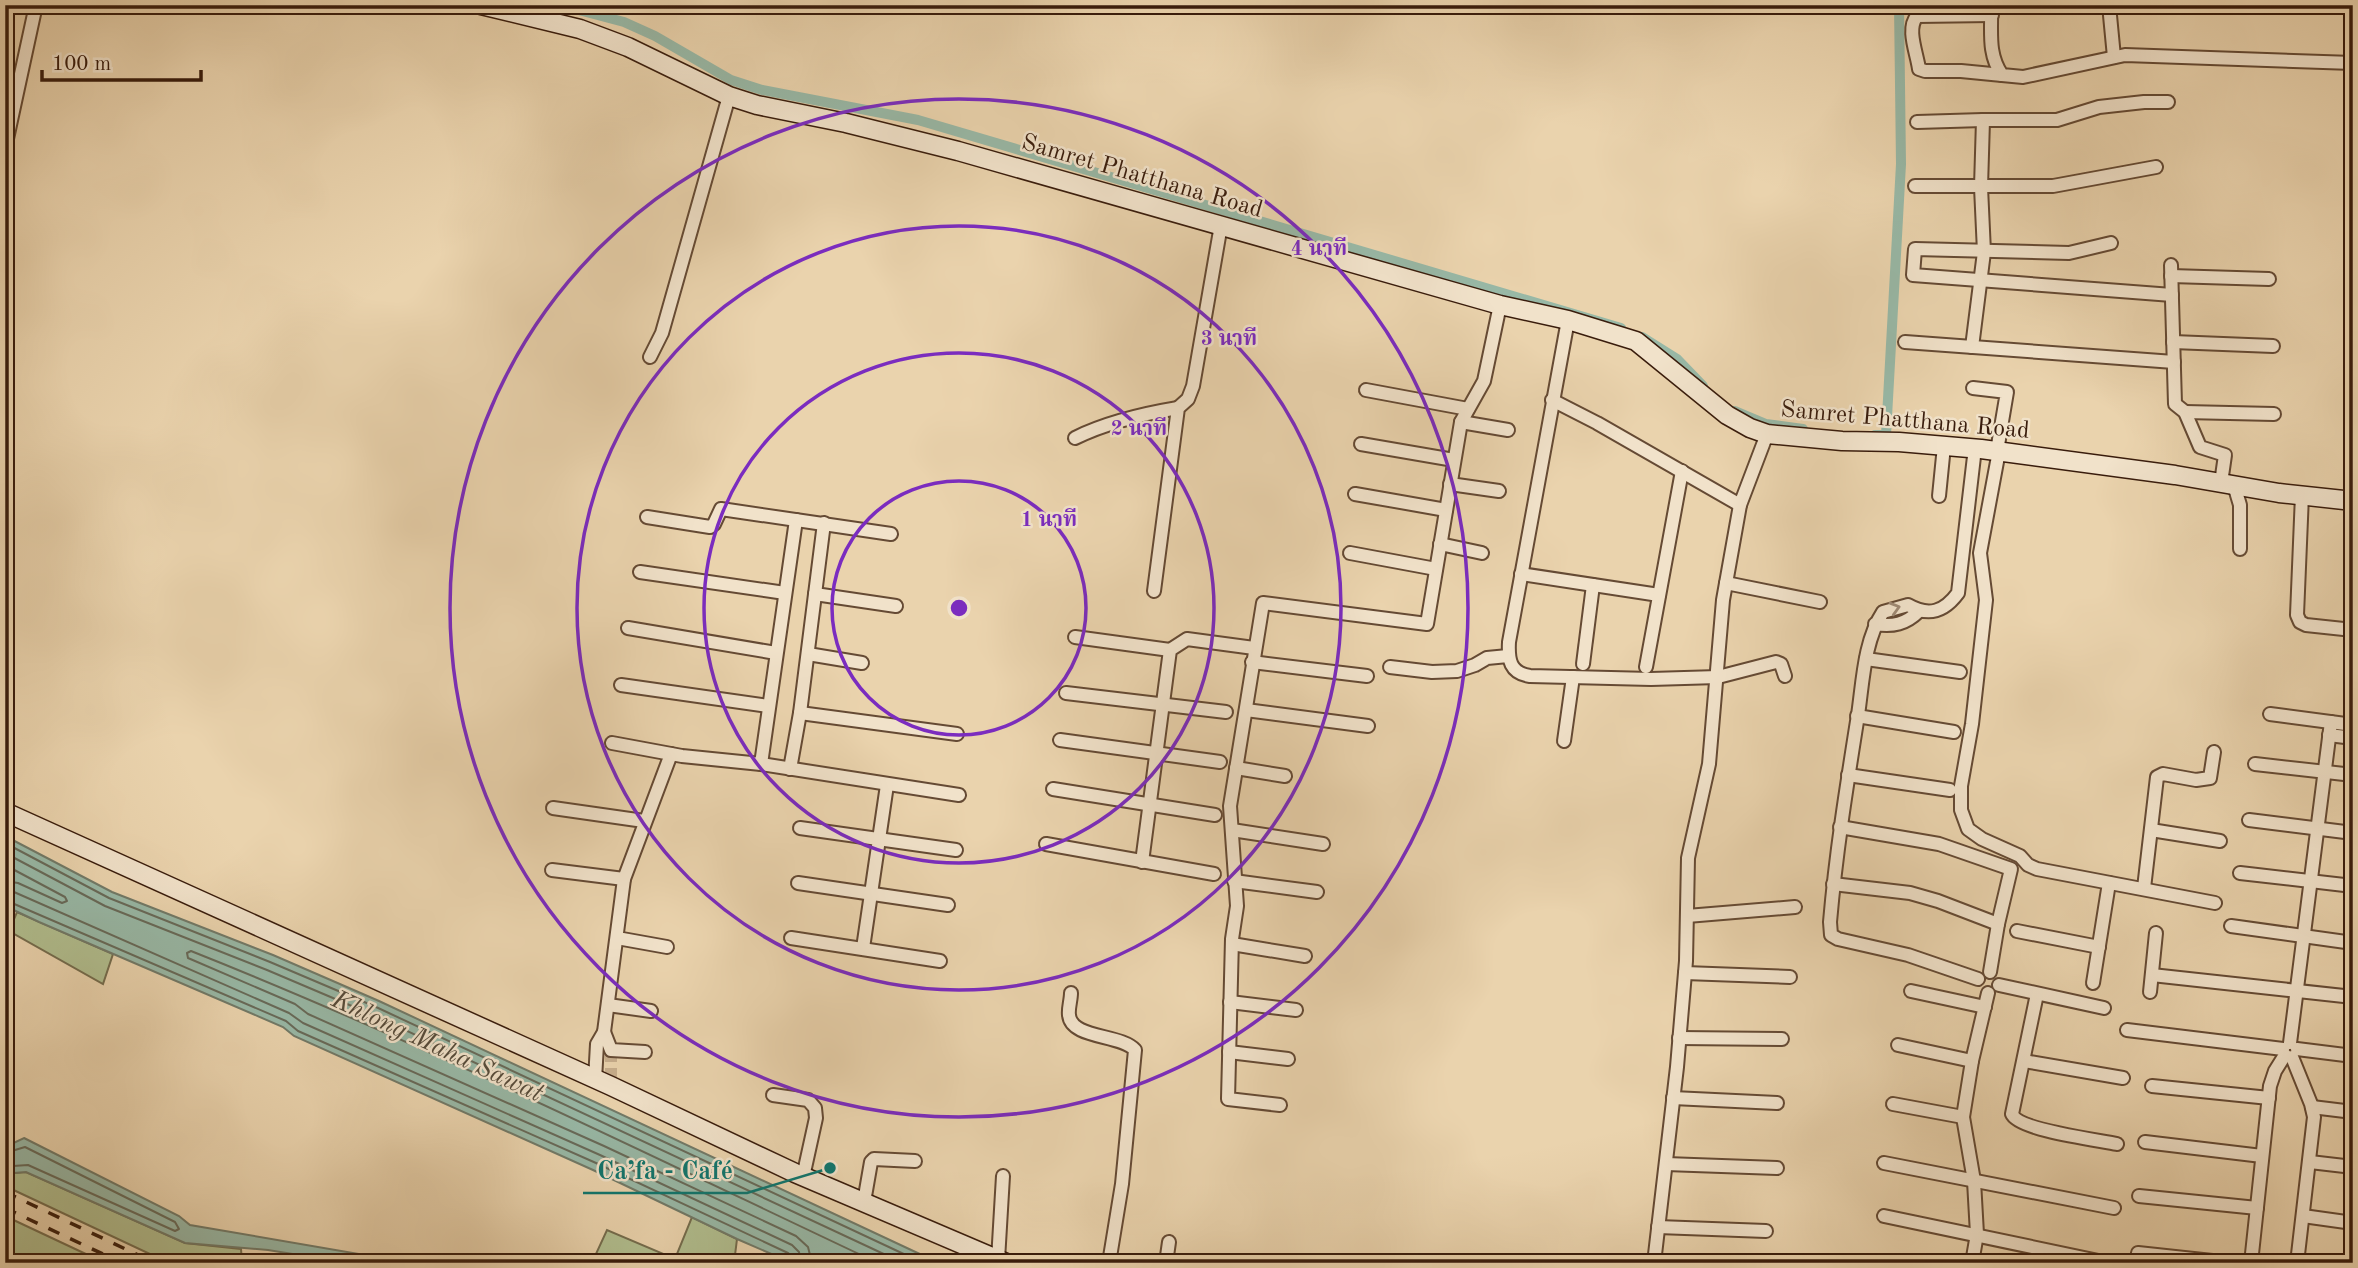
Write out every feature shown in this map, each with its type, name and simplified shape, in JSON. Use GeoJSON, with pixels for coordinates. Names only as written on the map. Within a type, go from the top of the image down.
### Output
{"type":"FeatureCollection","features":[{"type":"Feature","properties":{"kind":"street"},"geometry":{"type":"LineString","coordinates":[[5,148],[36,5]]}},
{"type":"Feature","properties":{"kind":"street","name":"Samret Phatthana Road"},"geometry":{"type":"LineString","coordinates":[[481,5],[580,29],[628,47],[729,96],[757,105],[846,123],[958,151],[1636,341],[1727,415],[1767,434],[1975,448],[2353,501]]}},
{"type":"Feature","properties":{"kind":"street"},"geometry":{"type":"LineString","coordinates":[[2109,5],[2114,57]]}},
{"type":"Feature","properties":{"kind":"street"},"geometry":{"type":"LineString","coordinates":[[2002,75],[1994,63],[1991,50],[1992,10],[1917,16],[1912,22],[1919,69],[1925,71],[1961,71],[2002,75],[2023,77],[2114,57],[2175,56],[2234,61],[2353,63]]}},
{"type":"Feature","properties":{"kind":"street"},"geometry":{"type":"LineString","coordinates":[[650,356],[662,333],[729,96]]}},
{"type":"Feature","properties":{"kind":"street"},"geometry":{"type":"LineString","coordinates":[[1917,122],[2057,120],[2099,107],[2168,102]]}},
{"type":"Feature","properties":{"kind":"street"},"geometry":{"type":"LineString","coordinates":[[1972,347],[1984,252],[1980,187],[1983,120]]}},
{"type":"Feature","properties":{"kind":"street"},"geometry":{"type":"LineString","coordinates":[[1915,186],[2053,186],[2156,167]]}},
{"type":"Feature","properties":{"kind":"street"},"geometry":{"type":"LineString","coordinates":[[1075,438],[1097,427],[1178,408],[1188,399],[1193,386],[1221,225]]}},
{"type":"Feature","properties":{"kind":"street"},"geometry":{"type":"LineString","coordinates":[[2111,243],[2069,253],[1915,249],[1913,275],[2172,295]]}},
{"type":"Feature","properties":{"kind":"street"},"geometry":{"type":"LineString","coordinates":[[2240,549],[2240,505],[2227,484],[2225,455],[2200,447],[2185,412],[2175,404],[2171,271],[2269,279]]}},
{"type":"Feature","properties":{"kind":"street"},"geometry":{"type":"LineString","coordinates":[[1280,1105],[1228,1099],[1232,944],[1237,906],[1230,806],[1263,603],[1427,624],[1461,422],[1484,381],[1500,305]]}},
{"type":"Feature","properties":{"kind":"street"},"geometry":{"type":"LineString","coordinates":[[1568,320],[1508,656],[1513,669],[1520,674],[1573,677],[1718,677],[1776,662],[1781,664],[1785,676]]}},
{"type":"Feature","properties":{"kind":"street"},"geometry":{"type":"LineString","coordinates":[[1905,342],[2174,362]]}},
{"type":"Feature","properties":{"kind":"street"},"geometry":{"type":"LineString","coordinates":[[2173,342],[2273,346]]}},
{"type":"Feature","properties":{"kind":"street"},"geometry":{"type":"LineString","coordinates":[[1973,388],[2007,392],[1980,553],[1986,600],[1972,724],[1961,786],[1961,810],[1968,829],[1982,839],[2020,856],[2037,869],[2216,903]]}},
{"type":"Feature","properties":{"kind":"street"},"geometry":{"type":"LineString","coordinates":[[1366,390],[1468,409]]}},
{"type":"Feature","properties":{"kind":"street"},"geometry":{"type":"LineString","coordinates":[[1552,400],[1740,505]]}},
{"type":"Feature","properties":{"kind":"street"},"geometry":{"type":"LineString","coordinates":[[1154,591],[1178,408]]}},
{"type":"Feature","properties":{"kind":"street"},"geometry":{"type":"LineString","coordinates":[[2185,412],[2274,414]]}},
{"type":"Feature","properties":{"kind":"street"},"geometry":{"type":"LineString","coordinates":[[1461,422],[1508,430]]}},
{"type":"Feature","properties":{"kind":"street"},"geometry":{"type":"LineString","coordinates":[[1654,1263],[1685,973],[1688,858],[1709,764],[1723,600],[1740,505],[1767,434]]}},
{"type":"Feature","properties":{"kind":"street"},"geometry":{"type":"LineString","coordinates":[[1361,444],[1454,460]]}},
{"type":"Feature","properties":{"kind":"street"},"geometry":{"type":"LineString","coordinates":[[1939,496],[1944,446]]}},
{"type":"Feature","properties":{"kind":"street"},"geometry":{"type":"LineString","coordinates":[[1975,448],[1958,593],[1949,606],[1941,610],[1919,611],[1910,620],[1889,627],[1875,624],[1866,659],[1840,827],[1833,884],[1831,935],[1838,939],[1908,955],[1978,979]]}},
{"type":"Feature","properties":{"kind":"street"},"geometry":{"type":"LineString","coordinates":[[1646,667],[1682,471]]}},
{"type":"Feature","properties":{"kind":"street"},"geometry":{"type":"LineString","coordinates":[[1450,484],[1499,491]]}},
{"type":"Feature","properties":{"kind":"street"},"geometry":{"type":"LineString","coordinates":[[1355,494],[1446,510]]}},
{"type":"Feature","properties":{"kind":"street"},"geometry":{"type":"LineString","coordinates":[[2302,495],[2297,615],[2300,622],[2306,625],[2353,630]]}},
{"type":"Feature","properties":{"kind":"street"},"geometry":{"type":"LineString","coordinates":[[648,517],[710,527],[721,509],[891,534]]}},
{"type":"Feature","properties":{"kind":"street"},"geometry":{"type":"LineString","coordinates":[[761,764],[796,520]]}},
{"type":"Feature","properties":{"kind":"street"},"geometry":{"type":"LineString","coordinates":[[790,769],[800,713],[824,523]]}},
{"type":"Feature","properties":{"kind":"street"},"geometry":{"type":"LineString","coordinates":[[1440,544],[1482,552]]}},
{"type":"Feature","properties":{"kind":"street"},"geometry":{"type":"LineString","coordinates":[[1350,553],[1436,569]]}},
{"type":"Feature","properties":{"kind":"street"},"geometry":{"type":"LineString","coordinates":[[640,572],[785,593]]}},
{"type":"Feature","properties":{"kind":"street"},"geometry":{"type":"LineString","coordinates":[[1521,574],[1659,595]]}},
{"type":"Feature","properties":{"kind":"street"},"geometry":{"type":"LineString","coordinates":[[1726,583],[1821,602]]}},
{"type":"Feature","properties":{"kind":"street"},"geometry":{"type":"LineString","coordinates":[[1583,664],[1593,585]]}},
{"type":"Feature","properties":{"kind":"street"},"geometry":{"type":"LineString","coordinates":[[815,594],[896,606]]}},
{"type":"Feature","properties":{"kind":"street"},"geometry":{"type":"LineString","coordinates":[[628,628],[776,653]]}},
{"type":"Feature","properties":{"kind":"street"},"geometry":{"type":"LineString","coordinates":[[1075,637],[1170,650],[1187,639],[1254,648]]}},
{"type":"Feature","properties":{"kind":"street"},"geometry":{"type":"LineString","coordinates":[[1142,862],[1170,650]]}},
{"type":"Feature","properties":{"kind":"street"},"geometry":{"type":"LineString","coordinates":[[808,654],[862,663]]}},
{"type":"Feature","properties":{"kind":"street"},"geometry":{"type":"LineString","coordinates":[[1390,667],[1457,671],[1487,658],[1508,656]]}},
{"type":"Feature","properties":{"kind":"street"},"geometry":{"type":"LineString","coordinates":[[1866,659],[1959,673]]}},
{"type":"Feature","properties":{"kind":"street"},"geometry":{"type":"LineString","coordinates":[[1252,662],[1367,676]]}},
{"type":"Feature","properties":{"kind":"street"},"geometry":{"type":"LineString","coordinates":[[1564,741],[1573,677]]}},
{"type":"Feature","properties":{"kind":"street"},"geometry":{"type":"LineString","coordinates":[[621,685],[768,706]]}},
{"type":"Feature","properties":{"kind":"street"},"geometry":{"type":"LineString","coordinates":[[1066,693],[1226,712]]}},
{"type":"Feature","properties":{"kind":"street"},"geometry":{"type":"LineString","coordinates":[[1246,710],[1368,726]]}},
{"type":"Feature","properties":{"kind":"street"},"geometry":{"type":"LineString","coordinates":[[800,713],[957,734]]}},
{"type":"Feature","properties":{"kind":"street"},"geometry":{"type":"LineString","coordinates":[[2270,714],[2330,728],[2353,738]]}},
{"type":"Feature","properties":{"kind":"street"},"geometry":{"type":"LineString","coordinates":[[1857,716],[1954,732]]}},
{"type":"Feature","properties":{"kind":"street"},"geometry":{"type":"LineString","coordinates":[[2330,728],[2353,725]]}},
{"type":"Feature","properties":{"kind":"street"},"geometry":{"type":"LineString","coordinates":[[2251,1263],[2269,1098],[2275,1071],[2289,1050],[2330,728]]}},
{"type":"Feature","properties":{"kind":"street"},"geometry":{"type":"LineString","coordinates":[[1060,740],[1220,762]]}},
{"type":"Feature","properties":{"kind":"street"},"geometry":{"type":"LineString","coordinates":[[612,743],[671,754],[761,764],[959,794]]}},
{"type":"Feature","properties":{"kind":"street"},"geometry":{"type":"LineString","coordinates":[[2144,888],[2157,778],[2163,774],[2196,780],[2210,778],[2214,752]]}},
{"type":"Feature","properties":{"kind":"street"},"geometry":{"type":"LineString","coordinates":[[595,1080],[597,1044],[604,1032],[624,879],[671,754]]}},
{"type":"Feature","properties":{"kind":"street"},"geometry":{"type":"LineString","coordinates":[[2255,764],[2353,775]]}},
{"type":"Feature","properties":{"kind":"street"},"geometry":{"type":"LineString","coordinates":[[1236,768],[1285,776]]}},
{"type":"Feature","properties":{"kind":"street"},"geometry":{"type":"LineString","coordinates":[[1848,775],[1950,790]]}},
{"type":"Feature","properties":{"kind":"street"},"geometry":{"type":"LineString","coordinates":[[863,948],[887,785]]}},
{"type":"Feature","properties":{"kind":"street"},"geometry":{"type":"LineString","coordinates":[[1053,789],[1215,815]]}},
{"type":"Feature","properties":{"kind":"street"},"geometry":{"type":"LineString","coordinates":[[554,808],[645,821]]}},
{"type":"Feature","properties":{"kind":"street"},"geometry":{"type":"LineString","coordinates":[[5,812],[803,1177],[1002,1261],[1003,1176]]}},
{"type":"Feature","properties":{"kind":"street"},"geometry":{"type":"LineString","coordinates":[[2249,820],[2353,833]]}},
{"type":"Feature","properties":{"kind":"street"},"geometry":{"type":"LineString","coordinates":[[1840,827],[1939,844],[2011,869],[1990,972]]}},
{"type":"Feature","properties":{"kind":"street"},"geometry":{"type":"LineString","coordinates":[[800,828],[956,850]]}},
{"type":"Feature","properties":{"kind":"street"},"geometry":{"type":"LineString","coordinates":[[1232,830],[1324,844]]}},
{"type":"Feature","properties":{"kind":"street"},"geometry":{"type":"LineString","coordinates":[[2151,830],[2220,841]]}},
{"type":"Feature","properties":{"kind":"street"},"geometry":{"type":"LineString","coordinates":[[1046,844],[1214,874]]}},
{"type":"Feature","properties":{"kind":"street"},"geometry":{"type":"LineString","coordinates":[[552,870],[624,879]]}},
{"type":"Feature","properties":{"kind":"street"},"geometry":{"type":"LineString","coordinates":[[2240,873],[2353,886]]}},
{"type":"Feature","properties":{"kind":"street"},"geometry":{"type":"LineString","coordinates":[[1234,881],[1318,892]]}},
{"type":"Feature","properties":{"kind":"street"},"geometry":{"type":"LineString","coordinates":[[798,883],[948,905]]}},
{"type":"Feature","properties":{"kind":"street"},"geometry":{"type":"LineString","coordinates":[[2093,983],[2109,883]]}},
{"type":"Feature","properties":{"kind":"street"},"geometry":{"type":"LineString","coordinates":[[1833,884],[1910,893],[1998,924]]}},
{"type":"Feature","properties":{"kind":"street"},"geometry":{"type":"LineString","coordinates":[[1687,916],[1795,907]]}},
{"type":"Feature","properties":{"kind":"street"},"geometry":{"type":"LineString","coordinates":[[2231,926],[2353,943]]}},
{"type":"Feature","properties":{"kind":"street"},"geometry":{"type":"LineString","coordinates":[[2017,931],[2099,947]]}},
{"type":"Feature","properties":{"kind":"street"},"geometry":{"type":"LineString","coordinates":[[2150,992],[2157,933]]}},
{"type":"Feature","properties":{"kind":"street"},"geometry":{"type":"LineString","coordinates":[[617,938],[667,947]]}},
{"type":"Feature","properties":{"kind":"street"},"geometry":{"type":"LineString","coordinates":[[791,938],[940,961]]}},
{"type":"Feature","properties":{"kind":"street"},"geometry":{"type":"LineString","coordinates":[[1232,944],[1305,956]]}},
{"type":"Feature","properties":{"kind":"street"},"geometry":{"type":"LineString","coordinates":[[1972,1263],[1977,1234],[1974,1181],[1963,1117],[1972,1061],[1985,1007],[1997,976],[1990,972],[1982,974],[1978,979]]}},
{"type":"Feature","properties":{"kind":"street"},"geometry":{"type":"LineString","coordinates":[[1685,973],[1790,977]]}},
{"type":"Feature","properties":{"kind":"street"},"geometry":{"type":"LineString","coordinates":[[2152,975],[2353,997]]}},
{"type":"Feature","properties":{"kind":"street"},"geometry":{"type":"LineString","coordinates":[[1978,979],[1980,988],[2037,994],[2104,1008]]}},
{"type":"Feature","properties":{"kind":"street"},"geometry":{"type":"LineString","coordinates":[[1911,991],[1985,1007]]}},
{"type":"Feature","properties":{"kind":"street"},"geometry":{"type":"LineString","coordinates":[[1071,993],[1069,1017],[1072,1023],[1090,1034],[1124,1042],[1135,1050],[1122,1184],[1109,1263]]}},
{"type":"Feature","properties":{"kind":"street"},"geometry":{"type":"LineString","coordinates":[[2037,994],[2012,1114],[2014,1120],[2045,1130],[2117,1144]]}},
{"type":"Feature","properties":{"kind":"street"},"geometry":{"type":"LineString","coordinates":[[1230,1002],[1296,1010]]}},
{"type":"Feature","properties":{"kind":"street"},"geometry":{"type":"LineString","coordinates":[[608,1005],[652,1011]]}},
{"type":"Feature","properties":{"kind":"street"},"geometry":{"type":"LineString","coordinates":[[2127,1030],[2353,1056]]}},
{"type":"Feature","properties":{"kind":"street"},"geometry":{"type":"LineString","coordinates":[[604,1032],[611,1050],[645,1052]]}},
{"type":"Feature","properties":{"kind":"street"},"geometry":{"type":"LineString","coordinates":[[1679,1038],[1782,1039]]}},
{"type":"Feature","properties":{"kind":"street"},"geometry":{"type":"LineString","coordinates":[[1898,1045],[1972,1061]]}},
{"type":"Feature","properties":{"kind":"street"},"geometry":{"type":"LineString","coordinates":[[2289,1050],[2314,1117],[2297,1263]]}},
{"type":"Feature","properties":{"kind":"street"},"geometry":{"type":"LineString","coordinates":[[1229,1052],[1287,1059]]}},
{"type":"Feature","properties":{"kind":"street"},"geometry":{"type":"LineString","coordinates":[[2024,1061],[2123,1078]]}},
{"type":"Feature","properties":{"kind":"street"},"geometry":{"type":"LineString","coordinates":[[2152,1086],[2269,1098]]}},
{"type":"Feature","properties":{"kind":"street"},"geometry":{"type":"LineString","coordinates":[[773,1095],[808,1100],[815,1108],[816,1118],[803,1177]]}},
{"type":"Feature","properties":{"kind":"street"},"geometry":{"type":"LineString","coordinates":[[1673,1098],[1777,1103]]}},
{"type":"Feature","properties":{"kind":"street"},"geometry":{"type":"LineString","coordinates":[[1893,1104],[1963,1117]]}},
{"type":"Feature","properties":{"kind":"street"},"geometry":{"type":"LineString","coordinates":[[2312,1107],[2353,1112]]}},
{"type":"Feature","properties":{"kind":"street"},"geometry":{"type":"LineString","coordinates":[[2145,1142],[2262,1156]]}},
{"type":"Feature","properties":{"kind":"street"},"geometry":{"type":"LineString","coordinates":[[864,1202],[871,1162],[874,1159],[915,1161]]}},
{"type":"Feature","properties":{"kind":"street"},"geometry":{"type":"LineString","coordinates":[[2310,1162],[2353,1167]]}},
{"type":"Feature","properties":{"kind":"street"},"geometry":{"type":"LineString","coordinates":[[1884,1163],[2114,1208]]}},
{"type":"Feature","properties":{"kind":"street"},"geometry":{"type":"LineString","coordinates":[[1665,1164],[1777,1168]]}},
{"type":"Feature","properties":{"kind":"street"},"geometry":{"type":"LineString","coordinates":[[2139,1196],[2257,1208]]}},
{"type":"Feature","properties":{"kind":"street"},"geometry":{"type":"LineString","coordinates":[[1884,1216],[2108,1263]]}},
{"type":"Feature","properties":{"kind":"street"},"geometry":{"type":"LineString","coordinates":[[2303,1216],[2353,1223]]}},
{"type":"Feature","properties":{"kind":"street"},"geometry":{"type":"LineString","coordinates":[[1658,1227],[1766,1231]]}},
{"type":"Feature","properties":{"kind":"street"},"geometry":{"type":"LineString","coordinates":[[1166,1263],[1169,1242]]}},
{"type":"Feature","properties":{"kind":"street"},"geometry":{"type":"LineString","coordinates":[[2138,1253],[2231,1263]]}},
{"type":"Feature","properties":{"kind":"shaded area"},"geometry":{"type":"Polygon","coordinates":[[[17,912],[113,954],[103,984],[9,931],[17,912]]]}},
{"type":"Feature","properties":{"kind":"shaded area"},"geometry":{"type":"Polygon","coordinates":[[[26,1172],[185,1243],[241,1249],[242,1263],[169,1263],[5,1186],[5,1180],[14,1173],[26,1172]]]}},
{"type":"Feature","properties":{"kind":"shaded area"},"geometry":{"type":"Polygon","coordinates":[[[5,1216],[105,1263],[31,1263],[5,1250],[5,1216]]]}},
{"type":"Feature","properties":{"kind":"shaded area"},"geometry":{"type":"Polygon","coordinates":[[[692,1217],[737,1239],[734,1263],[615,1263],[608,1257],[595,1256],[607,1230],[675,1259],[692,1217]]]}},
{"type":"Feature","properties":{"kind":"water","name":"Khlong Maha Sawat"},"geometry":{"type":"Polygon","coordinates":[[[5,836],[112,892],[273,955],[379,1001],[939,1263],[792,1263],[294,1036],[283,1027],[39,922],[5,906],[5,836]]]}},
{"type":"Feature","properties":{"kind":"water"},"geometry":{"type":"Polygon","coordinates":[[[24,1138],[179,1216],[190,1225],[411,1263],[348,1263],[268,1250],[185,1243],[26,1172],[14,1173],[5,1180],[5,1147],[24,1138]]]}},
{"type":"Feature","properties":{"kind":"waterway"},"geometry":{"type":"LineString","coordinates":[[560,5],[624,22],[655,36],[731,80],[762,90],[918,120],[1621,328]]}},
{"type":"Feature","properties":{"kind":"waterway"},"geometry":{"type":"LineString","coordinates":[[1875,435],[1886,435],[1901,164],[1899,5]]}},
{"type":"Feature","properties":{"kind":"waterway"},"geometry":{"type":"LineString","coordinates":[[1642,337],[1677,359],[1703,386]]}},
{"type":"Feature","properties":{"kind":"waterway"},"geometry":{"type":"LineString","coordinates":[[1735,411],[1766,424],[1803,429]]}},
{"type":"Feature","properties":{"kind":"waterway"},"geometry":{"type":"LineString","coordinates":[[387,1259],[416,1263]]}},
{"type":"Feature","properties":{"kind":"tunnel"},"geometry":{"type":"LineString","coordinates":[[611,1050],[611,1086]]}},
{"type":"Feature","properties":{"kind":"railway"},"geometry":{"type":"LineString","coordinates":[[5,1192],[155,1263]]}},
{"type":"Feature","properties":{"kind":"railway"},"geometry":{"type":"LineString","coordinates":[[5,1208],[122,1263]]}},
{"type":"Feature","properties":{"kind":"place","name":"Ca’fa - Café"},"geometry":{"type":"Point","coordinates":[830,1168]}}]}
